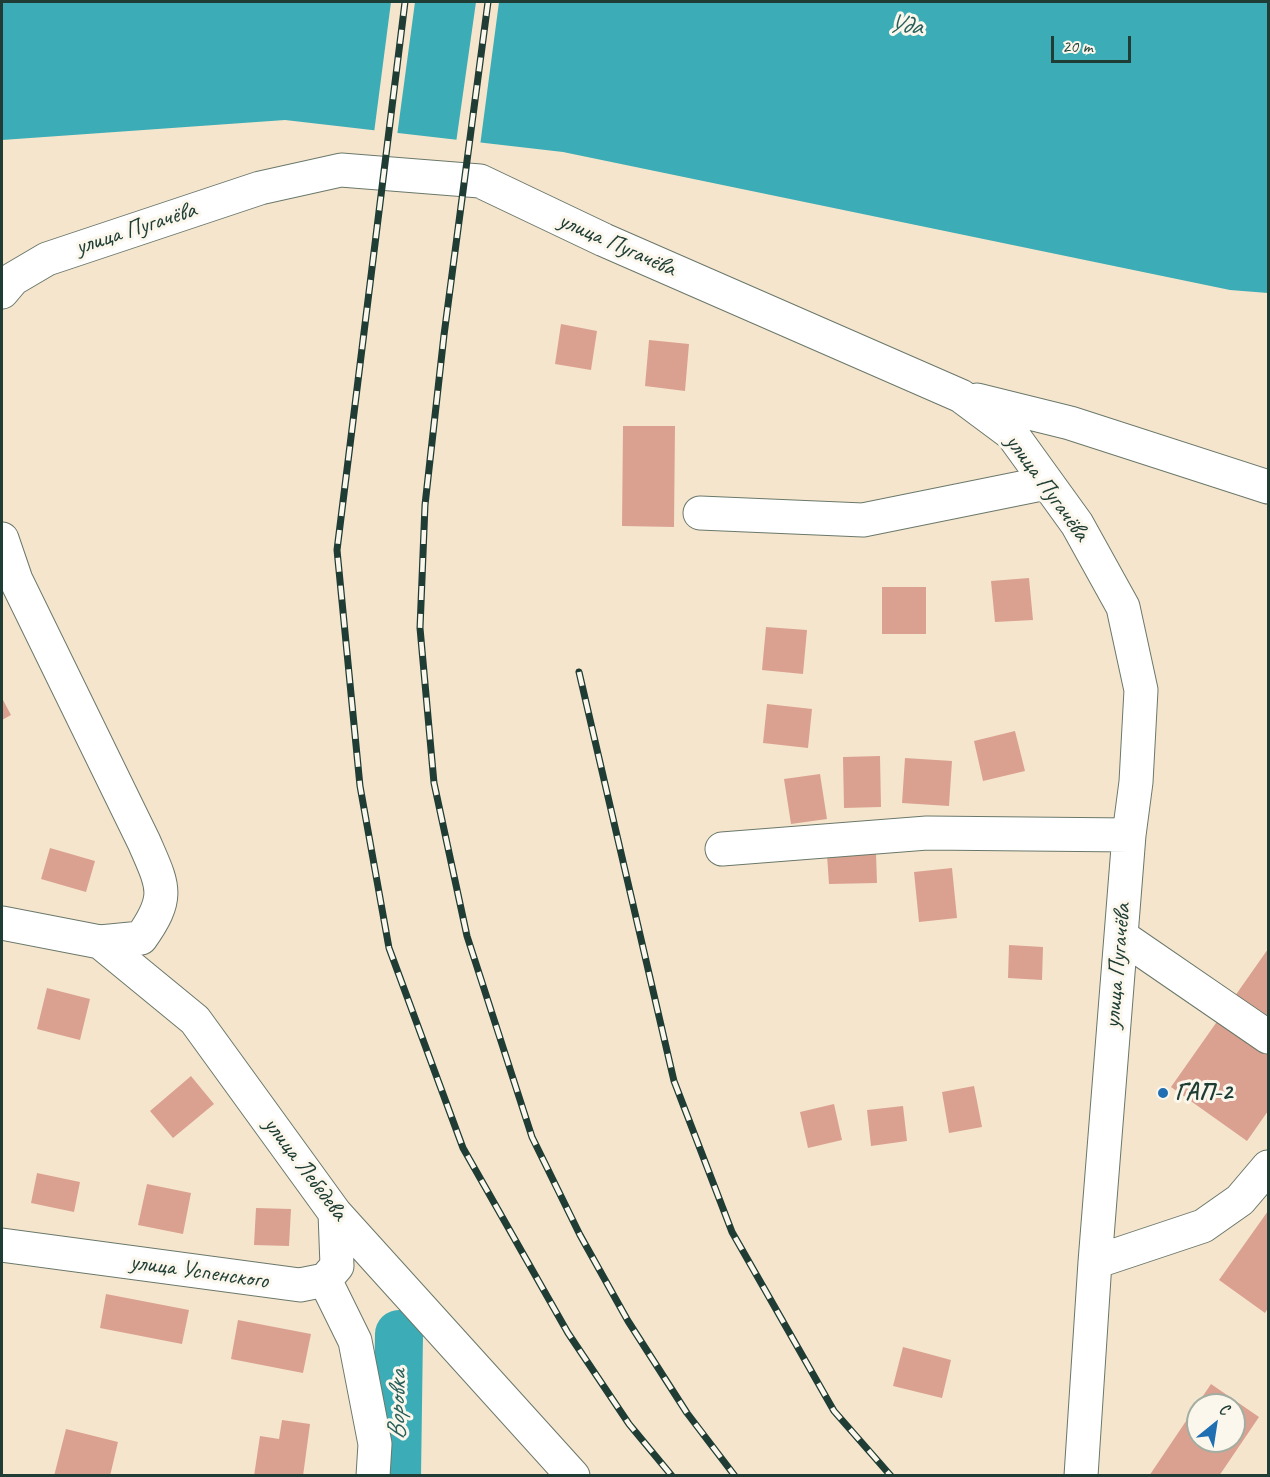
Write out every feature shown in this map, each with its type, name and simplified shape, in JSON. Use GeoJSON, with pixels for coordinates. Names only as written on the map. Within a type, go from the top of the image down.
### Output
{"type":"FeatureCollection","features":[{"type":"Feature","properties":{"kind":"street","name":"улица Пугачёва"},"geometry":{"type":"LineString","coordinates":[[2,292],[13,279],[47,259],[260,188],[341,170],[480,181],[604,240],[961,396],[1012,434],[1077,524],[1123,607],[1141,690],[1136,782],[1129,834],[1095,1262],[1081,1476]]}},
{"type":"Feature","properties":{"kind":"street"},"geometry":{"type":"LineString","coordinates":[[961,396],[1070,423],[1269,487]]}},
{"type":"Feature","properties":{"kind":"street"},"geometry":{"type":"LineString","coordinates":[[700,513],[863,520],[1046,483]]}},
{"type":"Feature","properties":{"kind":"street"},"geometry":{"type":"LineString","coordinates":[[2,539],[16,580],[144,842],[162,886],[156,917],[141,938],[100,942]]}},
{"type":"Feature","properties":{"kind":"street"},"geometry":{"type":"LineString","coordinates":[[722,849],[927,834],[1129,834]]}},
{"type":"Feature","properties":{"kind":"street","name":"улица Лебедева"},"geometry":{"type":"LineString","coordinates":[[2,923],[100,942],[195,1020],[335,1213],[573,1476]]}},
{"type":"Feature","properties":{"kind":"street"},"geometry":{"type":"LineString","coordinates":[[1121,936],[1269,1037]]}},
{"type":"Feature","properties":{"kind":"street"},"geometry":{"type":"LineString","coordinates":[[1095,1262],[1203,1226],[1240,1200],[1269,1167]]}},
{"type":"Feature","properties":{"kind":"street"},"geometry":{"type":"LineString","coordinates":[[335,1213],[336,1266],[325,1280],[355,1341],[375,1444],[373,1476]]}},
{"type":"Feature","properties":{"kind":"street","name":"улица Успенского"},"geometry":{"type":"LineString","coordinates":[[2,1245],[300,1285],[325,1280]]}},
{"type":"Feature","properties":{"kind":"water","name":"Уда"},"geometry":{"type":"Polygon","coordinates":[[[2,2],[1268,2],[1268,293],[1230,290],[563,152],[285,120],[2,140],[2,2]]]}},
{"type":"Feature","properties":{"kind":"pier"},"geometry":{"type":"Polygon","coordinates":[[[391,2],[415,2],[397,136],[374,133],[391,2]]]}},
{"type":"Feature","properties":{"kind":"pier"},"geometry":{"type":"Polygon","coordinates":[[[476,2],[499,2],[480,146],[456,143],[476,2]]]}},
{"type":"Feature","properties":{"kind":"building"},"geometry":{"type":"Polygon","coordinates":[[[561,324],[597,331],[591,370],[555,364],[561,324]]]}},
{"type":"Feature","properties":{"kind":"building"},"geometry":{"type":"Polygon","coordinates":[[[649,340],[689,344],[685,391],[645,386],[649,340]]]}},
{"type":"Feature","properties":{"kind":"building"},"geometry":{"type":"Polygon","coordinates":[[[623,426],[675,426],[674,527],[622,526],[623,426]]]}},
{"type":"Feature","properties":{"kind":"building"},"geometry":{"type":"Polygon","coordinates":[[[1029,578],[1033,620],[995,622],[991,581],[1029,578]]]}},
{"type":"Feature","properties":{"kind":"building"},"geometry":{"type":"Polygon","coordinates":[[[882,587],[926,587],[926,634],[882,634],[882,587]]]}},
{"type":"Feature","properties":{"kind":"building"},"geometry":{"type":"Polygon","coordinates":[[[766,627],[807,630],[803,674],[762,670],[766,627]]]}},
{"type":"Feature","properties":{"kind":"building"},"geometry":{"type":"Polygon","coordinates":[[[2,698],[11,715],[2,720],[2,698]]]}},
{"type":"Feature","properties":{"kind":"building"},"geometry":{"type":"Polygon","coordinates":[[[767,704],[812,709],[808,748],[763,743],[767,704]]]}},
{"type":"Feature","properties":{"kind":"building"},"geometry":{"type":"Polygon","coordinates":[[[1015,731],[1025,771],[983,781],[974,741],[1015,731]]]}},
{"type":"Feature","properties":{"kind":"building"},"geometry":{"type":"Polygon","coordinates":[[[880,756],[881,807],[844,808],[843,757],[880,756]]]}},
{"type":"Feature","properties":{"kind":"building"},"geometry":{"type":"Polygon","coordinates":[[[905,758],[952,761],[949,806],[902,803],[905,758]]]}},
{"type":"Feature","properties":{"kind":"building"},"geometry":{"type":"Polygon","coordinates":[[[820,774],[827,819],[791,824],[784,779],[820,774]]]}},
{"type":"Feature","properties":{"kind":"building"},"geometry":{"type":"Polygon","coordinates":[[[50,848],[95,861],[86,892],[41,879],[50,848]]]}},
{"type":"Feature","properties":{"kind":"building"},"geometry":{"type":"Polygon","coordinates":[[[876,853],[877,883],[829,884],[827,855],[876,853]]]}},
{"type":"Feature","properties":{"kind":"building"},"geometry":{"type":"Polygon","coordinates":[[[952,868],[957,918],[919,922],[914,872],[952,868]]]}},
{"type":"Feature","properties":{"kind":"building"},"geometry":{"type":"Polygon","coordinates":[[[1009,945],[1043,947],[1042,980],[1008,978],[1009,945]]]}},
{"type":"Feature","properties":{"kind":"building"},"geometry":{"type":"Polygon","coordinates":[[[1268,949],[1268,1111],[1247,1141],[1171,1087],[1268,949]]]}},
{"type":"Feature","properties":{"kind":"building"},"geometry":{"type":"Polygon","coordinates":[[[47,988],[90,999],[80,1040],[37,1029],[47,988]]]}},
{"type":"Feature","properties":{"kind":"building"},"geometry":{"type":"Polygon","coordinates":[[[191,1076],[214,1104],[173,1138],[150,1111],[191,1076]]]}},
{"type":"Feature","properties":{"kind":"building"},"geometry":{"type":"Polygon","coordinates":[[[974,1086],[982,1127],[949,1133],[942,1092],[974,1086]]]}},
{"type":"Feature","properties":{"kind":"building"},"geometry":{"type":"Polygon","coordinates":[[[834,1104],[842,1140],[808,1148],[800,1112],[834,1104]]]}},
{"type":"Feature","properties":{"kind":"building"},"geometry":{"type":"Polygon","coordinates":[[[903,1106],[907,1141],[871,1146],[867,1110],[903,1106]]]}},
{"type":"Feature","properties":{"kind":"building"},"geometry":{"type":"Polygon","coordinates":[[[37,1173],[80,1182],[74,1212],[31,1203],[37,1173]]]}},
{"type":"Feature","properties":{"kind":"building"},"geometry":{"type":"Polygon","coordinates":[[[147,1184],[191,1193],[183,1234],[138,1225],[147,1184]]]}},
{"type":"Feature","properties":{"kind":"building"},"geometry":{"type":"Polygon","coordinates":[[[256,1208],[291,1209],[289,1246],[254,1245],[256,1208]]]}},
{"type":"Feature","properties":{"kind":"building"},"geometry":{"type":"Polygon","coordinates":[[[1268,1211],[1268,1308],[1265,1313],[1219,1280],[1268,1211]]]}},
{"type":"Feature","properties":{"kind":"building"},"geometry":{"type":"Polygon","coordinates":[[[106,1294],[189,1310],[182,1344],[100,1328],[106,1294]]]}},
{"type":"Feature","properties":{"kind":"building"},"geometry":{"type":"Polygon","coordinates":[[[238,1320],[311,1334],[303,1373],[231,1359],[238,1320]]]}},
{"type":"Feature","properties":{"kind":"building"},"geometry":{"type":"Polygon","coordinates":[[[903,1347],[951,1360],[942,1398],[893,1386],[903,1347]]]}},
{"type":"Feature","properties":{"kind":"building"},"geometry":{"type":"Polygon","coordinates":[[[1211,1384],[1224,1393],[1205,1393],[1211,1384]]]}},
{"type":"Feature","properties":{"kind":"building"},"geometry":{"type":"Polygon","coordinates":[[[1246,1408],[1259,1417],[1246,1436],[1246,1408]]]}},
{"type":"Feature","properties":{"kind":"building"},"geometry":{"type":"Polygon","coordinates":[[[282,1420],[310,1424],[303,1476],[254,1476],[260,1436],[279,1439],[282,1420]]]}},
{"type":"Feature","properties":{"kind":"building"},"geometry":{"type":"Polygon","coordinates":[[[1186,1421],[1186,1453],[1235,1453],[1219,1476],[1149,1476],[1186,1421]]]}},
{"type":"Feature","properties":{"kind":"building"},"geometry":{"type":"Polygon","coordinates":[[[66,1429],[118,1442],[110,1476],[54,1476],[66,1429]]]}},
{"type":"Feature","properties":{"kind":"waterway","name":"Воровка"},"geometry":{"type":"LineString","coordinates":[[397,1476],[399,1334]]}},
{"type":"Feature","properties":{"kind":"railway"},"geometry":{"type":"LineString","coordinates":[[405,2],[337,550],[360,786],[389,948],[463,1148],[568,1333],[629,1424],[672,1476]]}},
{"type":"Feature","properties":{"kind":"railway"},"geometry":{"type":"LineString","coordinates":[[488,2],[444,335],[425,505],[420,628],[434,783],[467,936],[532,1137],[580,1235],[628,1321],[687,1413],[735,1476]]}},
{"type":"Feature","properties":{"kind":"railway"},"geometry":{"type":"LineString","coordinates":[[579,672],[674,1081],[732,1232],[834,1411],[891,1476]]}},
{"type":"Feature","properties":{"kind":"place","name":"ГАП-2"},"geometry":{"type":"Point","coordinates":[1163,1093]}}]}
